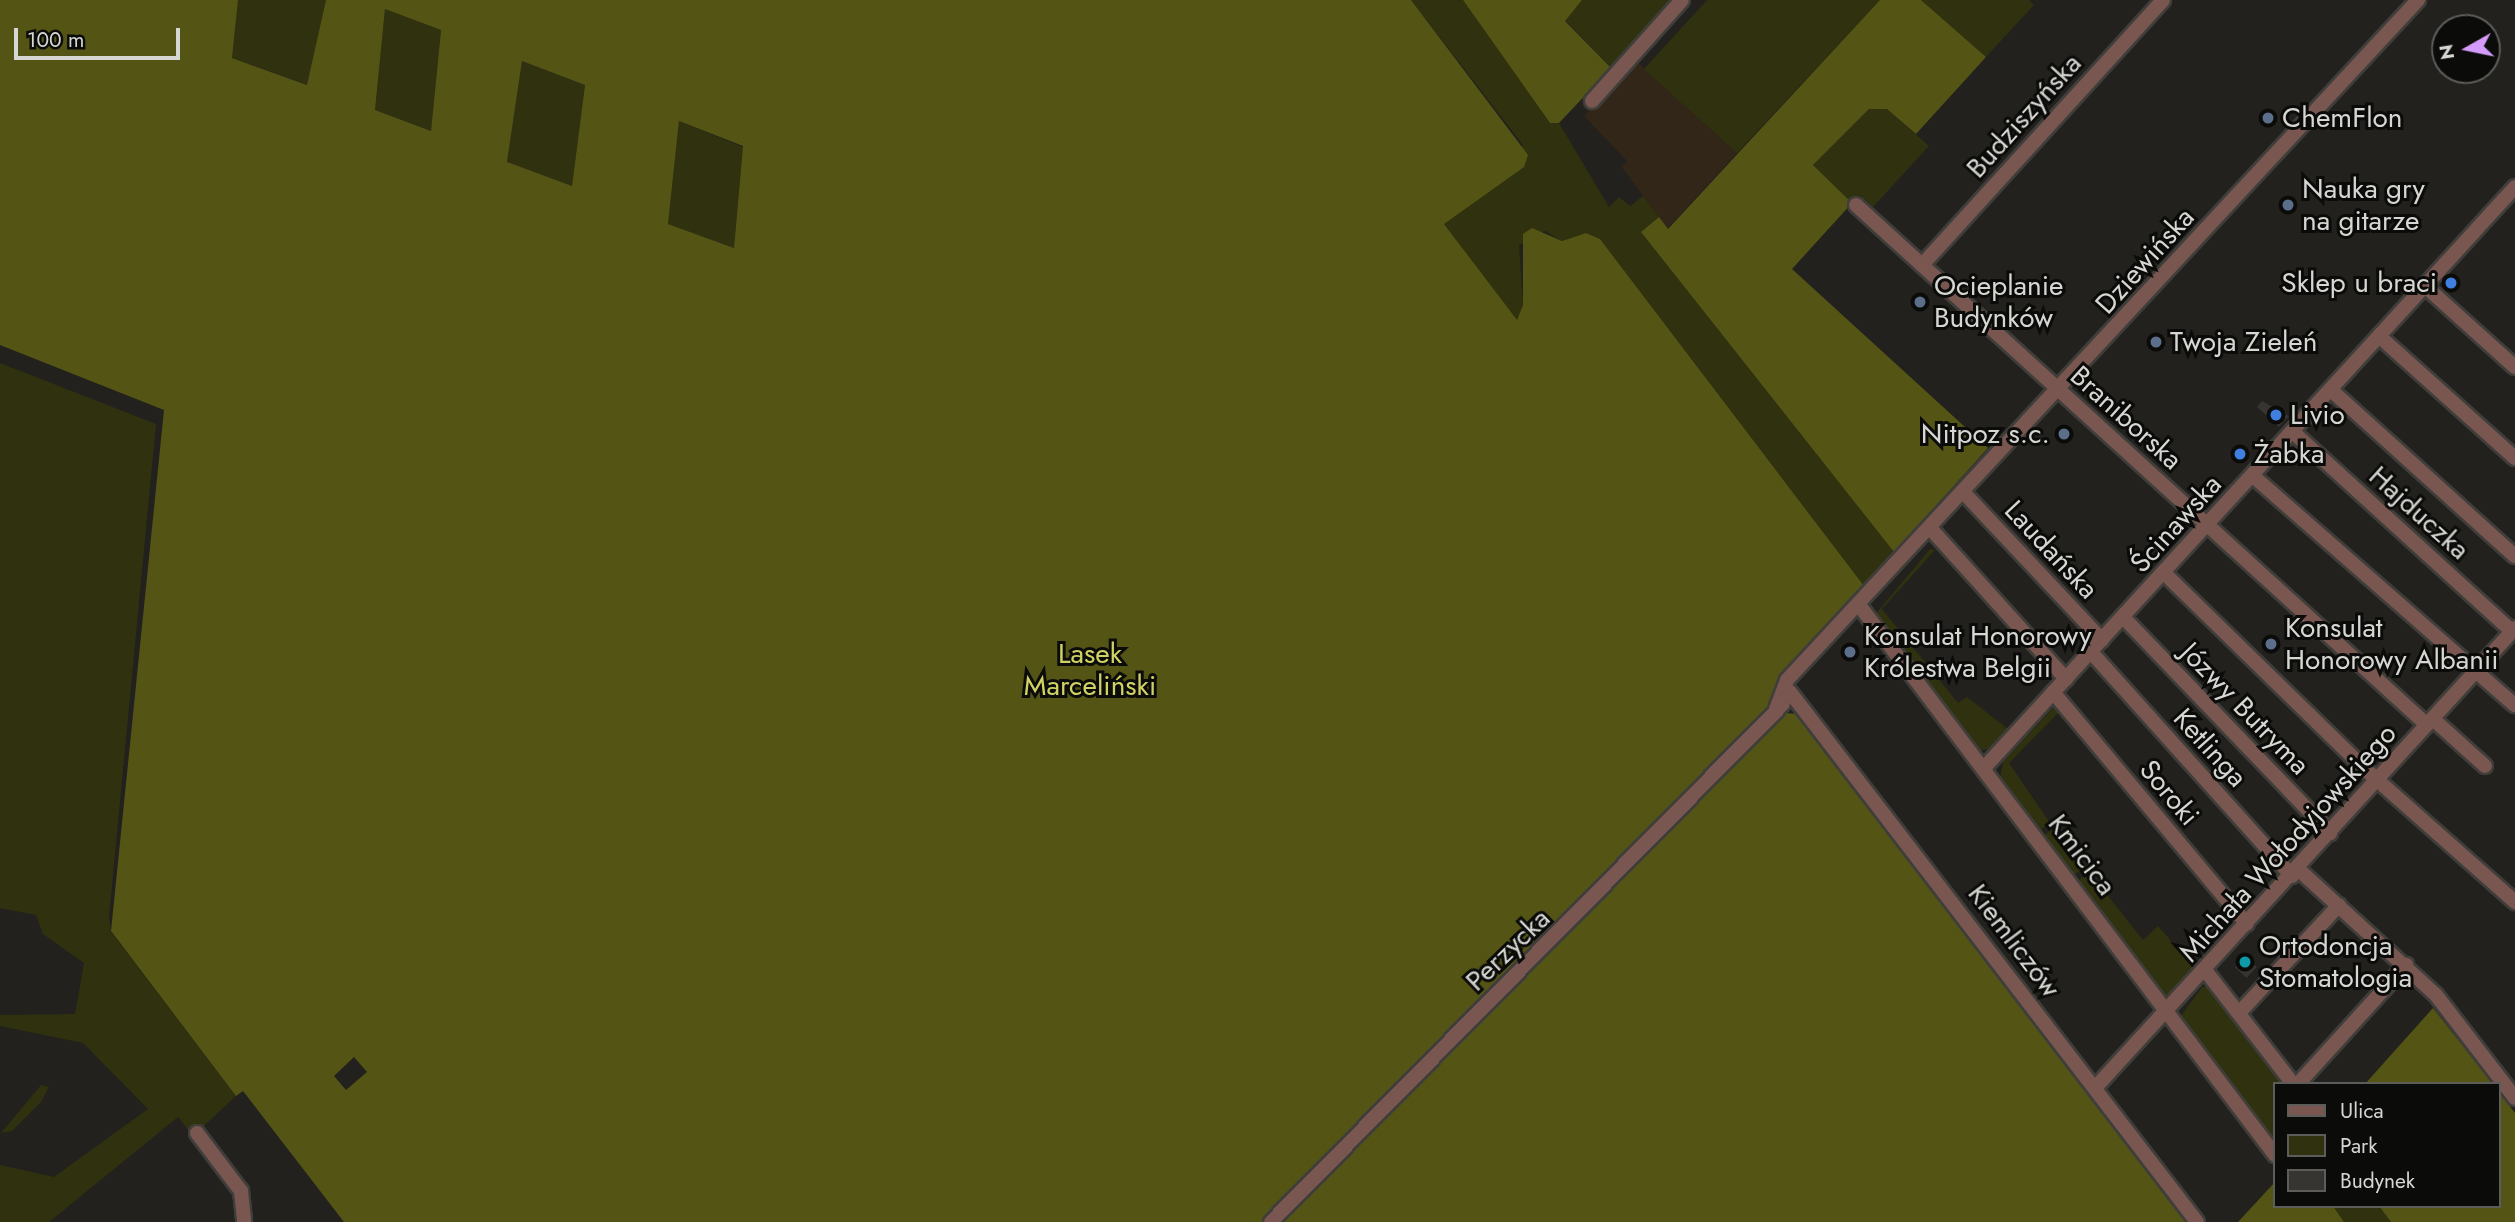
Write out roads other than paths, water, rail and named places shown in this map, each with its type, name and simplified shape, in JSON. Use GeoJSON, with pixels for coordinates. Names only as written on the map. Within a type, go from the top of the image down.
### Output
{"type":"FeatureCollection","features":[{"type":"Feature","properties":{"kind":"street"},"geometry":{"type":"LineString","coordinates":[[1592,100],[1682,0]]}},
{"type":"Feature","properties":{"kind":"street","name":"Budziszyńska"},"geometry":{"type":"LineString","coordinates":[[1922,265],[2163,0]]}},
{"type":"Feature","properties":{"kind":"street","name":"Dziewińska"},"geometry":{"type":"LineString","coordinates":[[1776,709],[1792,685],[1859,605],[1965,494],[2418,0]]}},
{"type":"Feature","properties":{"kind":"street","name":"Ścinawska"},"geometry":{"type":"LineString","coordinates":[[1984,768],[2165,574],[2515,187]]}},
{"type":"Feature","properties":{"kind":"street","name":"Braniborska"},"geometry":{"type":"LineString","coordinates":[[1856,205],[2207,526],[2430,722],[2485,766]]}},
{"type":"Feature","properties":{"kind":"street"},"geometry":{"type":"LineString","coordinates":[[2425,286],[2515,367]]}},
{"type":"Feature","properties":{"kind":"street"},"geometry":{"type":"LineString","coordinates":[[2379,336],[2515,458]]}},
{"type":"Feature","properties":{"kind":"street"},"geometry":{"type":"LineString","coordinates":[[2331,390],[2515,556]]}},
{"type":"Feature","properties":{"kind":"street","name":"Hajduczka"},"geometry":{"type":"LineString","coordinates":[[2293,432],[2513,629]]}},
{"type":"Feature","properties":{"kind":"street"},"geometry":{"type":"LineString","coordinates":[[2253,476],[2473,674],[2515,705]]}},
{"type":"Feature","properties":{"kind":"street","name":"Laudańska"},"geometry":{"type":"LineString","coordinates":[[1965,494],[2102,640]]}},
{"type":"Feature","properties":{"kind":"street"},"geometry":{"type":"LineString","coordinates":[[1931,529],[2066,679]]}},
{"type":"Feature","properties":{"kind":"street"},"geometry":{"type":"LineString","coordinates":[[2165,574],[2378,780],[2515,902]]}},
{"type":"Feature","properties":{"kind":"street","name":"Kmicica"},"geometry":{"type":"LineString","coordinates":[[1859,605],[2274,1153]]}},
{"type":"Feature","properties":{"kind":"street","name":"Józwy Butryma"},"geometry":{"type":"LineString","coordinates":[[2124,618],[2330,834]]}},
{"type":"Feature","properties":{"kind":"street","name":"Michała Wołodyjowskiego"},"geometry":{"type":"LineString","coordinates":[[2095,1088],[2330,834],[2513,629]]}},
{"type":"Feature","properties":{"kind":"street","name":"Ketlinga"},"geometry":{"type":"LineString","coordinates":[[2091,652],[2295,872],[2339,905],[2406,965],[2475,1039],[2515,1098]]}},
{"type":"Feature","properties":{"kind":"street","name":"Kiemliczów"},"geometry":{"type":"LineString","coordinates":[[1792,685],[2197,1222]]}},
{"type":"Feature","properties":{"kind":"street","name":"Soroki"},"geometry":{"type":"LineString","coordinates":[[2053,692],[2248,924]]}},
{"type":"Feature","properties":{"kind":"street","name":"Perzycka"},"geometry":{"type":"LineString","coordinates":[[1271,1222],[1776,709]]}},
{"type":"Feature","properties":{"kind":"street"},"geometry":{"type":"LineString","coordinates":[[2239,1013],[2339,905]]}},
{"type":"Feature","properties":{"kind":"street"},"geometry":{"type":"LineString","coordinates":[[2298,1082],[2406,965]]}},
{"type":"Feature","properties":{"kind":"street"},"geometry":{"type":"LineString","coordinates":[[2205,971],[2294,1082]]}},
{"type":"Feature","properties":{"kind":"street"},"geometry":{"type":"LineString","coordinates":[[197,1133],[241,1191],[240,1221]]}},
{"type":"Feature","properties":{"kind":"place","name":"ChemFlon"},"geometry":{"type":"Point","coordinates":[2268,118]}},
{"type":"Feature","properties":{"kind":"place","name":"Nauka gry na gitarze"},"geometry":{"type":"Point","coordinates":[2288,205]}},
{"type":"Feature","properties":{"kind":"place","name":"Sklep u braci"},"geometry":{"type":"Point","coordinates":[2451,283]}},
{"type":"Feature","properties":{"kind":"place","name":"Ocieplanie Budynków"},"geometry":{"type":"Point","coordinates":[1920,302]}},
{"type":"Feature","properties":{"kind":"place","name":"Twoja Zieleń"},"geometry":{"type":"Point","coordinates":[2156,342]}},
{"type":"Feature","properties":{"kind":"place","name":"Livio"},"geometry":{"type":"Point","coordinates":[2276,415]}},
{"type":"Feature","properties":{"kind":"place","name":"Nitpoz s.c."},"geometry":{"type":"Point","coordinates":[2064,434]}},
{"type":"Feature","properties":{"kind":"place","name":"Żabka"},"geometry":{"type":"Point","coordinates":[2240,454]}},
{"type":"Feature","properties":{"kind":"place","name":"Konsulat Honorowy Albanii"},"geometry":{"type":"Point","coordinates":[2271,644]}},
{"type":"Feature","properties":{"kind":"place","name":"Konsulat Honorowy Królestwa Belgii"},"geometry":{"type":"Point","coordinates":[1850,652]}},
{"type":"Feature","properties":{"kind":"place","name":"Ortodoncja Stomatologia"},"geometry":{"type":"Point","coordinates":[2245,962]}},
{"type":"Feature","properties":{"kind":"park label","name":"Lasek Marceliński"},"geometry":{"type":"Point","coordinates":[1090,670]}}]}
